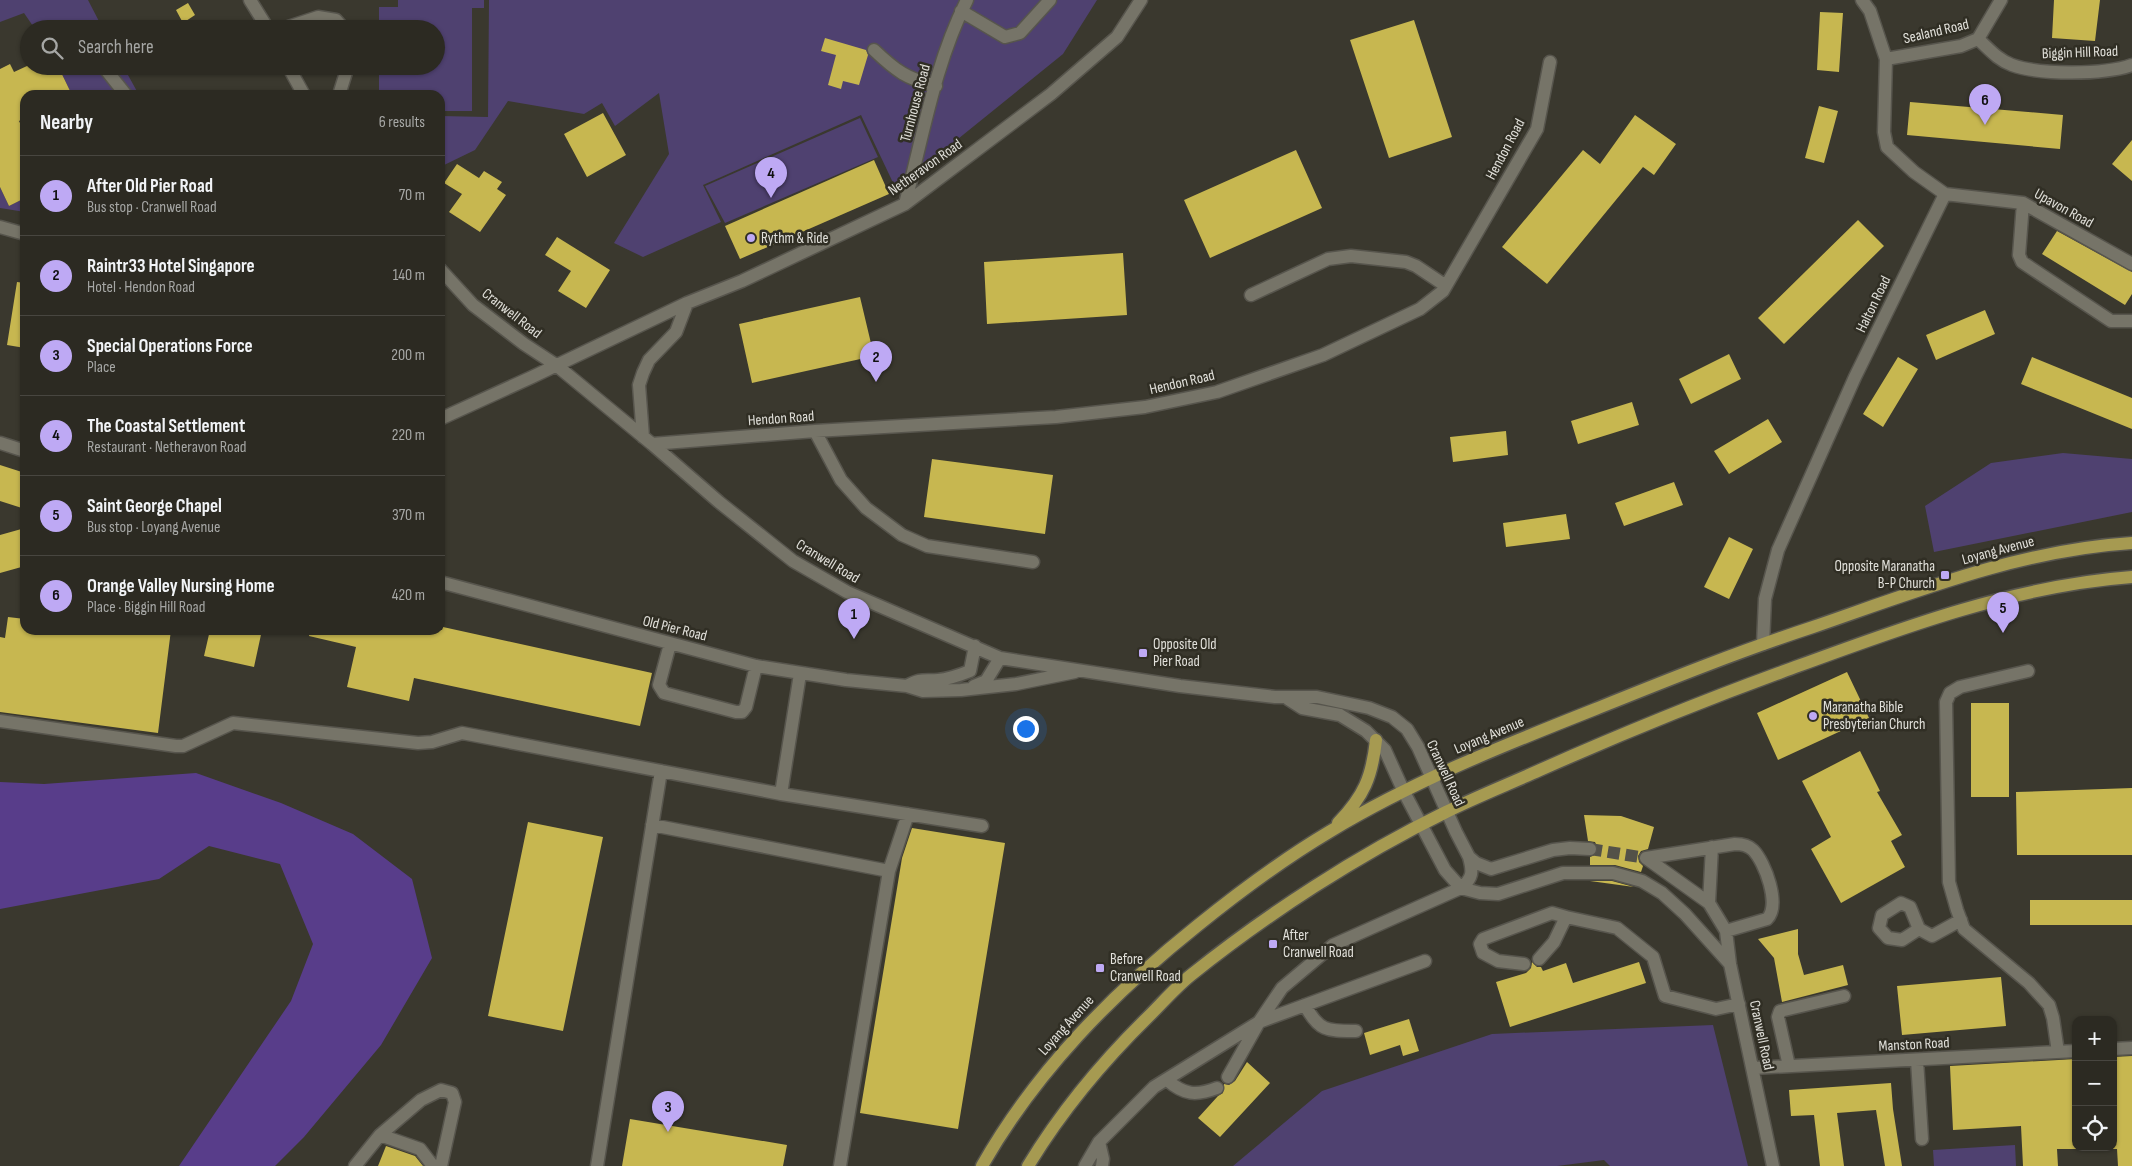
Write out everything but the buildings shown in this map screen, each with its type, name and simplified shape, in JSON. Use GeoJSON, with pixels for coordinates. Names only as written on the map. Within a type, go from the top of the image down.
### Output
{"type":"FeatureCollection","features":[{"type":"Feature","properties":{"kind":"main road","name":"Loyang Avenue"},"geometry":{"type":"LineString","coordinates":[[982,1166],[1010,1122],[1049,1068],[1120,991],[1154,960],[1243,889],[1329,832],[1404,792],[1505,745],[1763,644],[1984,569],[2050,553],[2132,543]]}},
{"type":"Feature","properties":{"kind":"main road"},"geometry":{"type":"LineString","coordinates":[[1028,1166],[1049,1131],[1111,1053],[1189,976],[1266,920],[1323,882],[1421,825],[1446,812],[1637,727],[1870,640],[2011,596],[2059,585],[2132,576]]}},
{"type":"Feature","properties":{"kind":"main road"},"geometry":{"type":"LineString","coordinates":[[1329,832],[1355,805],[1366,786],[1374,759],[1376,740]]}},
{"type":"Feature","properties":{"kind":"street"},"geometry":{"type":"LineString","coordinates":[[250,0],[262,20]]}},
{"type":"Feature","properties":{"kind":"street","name":"Turnhouse Road"},"geometry":{"type":"LineString","coordinates":[[905,204],[946,51],[964,6],[1005,37],[1020,33],[1050,0]]}},
{"type":"Feature","properties":{"kind":"street","name":"Netheravon Road"},"geometry":{"type":"LineString","coordinates":[[445,417],[687,302],[742,281],[905,204],[1051,94],[1117,37],[1141,0]]}},
{"type":"Feature","properties":{"kind":"street"},"geometry":{"type":"LineString","coordinates":[[1862,0],[1870,11],[1886,59],[1884,132],[1887,147],[1914,172],[1945,194]]}},
{"type":"Feature","properties":{"kind":"street","name":"Sealand Road"},"geometry":{"type":"LineString","coordinates":[[1886,59],[1961,46],[1978,39],[2001,0]]}},
{"type":"Feature","properties":{"kind":"street"},"geometry":{"type":"LineString","coordinates":[[309,20],[318,17],[336,20]]}},
{"type":"Feature","properties":{"kind":"street","name":"Biggin Hill Road"},"geometry":{"type":"LineString","coordinates":[[1978,39],[1994,55],[2011,65],[2037,71],[2067,72],[2121,69],[2132,65]]}},
{"type":"Feature","properties":{"kind":"street"},"geometry":{"type":"LineString","coordinates":[[874,50],[895,71],[922,83],[936,86]]}},
{"type":"Feature","properties":{"kind":"street","name":"Hendon Road"},"geometry":{"type":"LineString","coordinates":[[648,440],[1056,417],[1145,407],[1217,392],[1323,355],[1420,309],[1446,286],[1537,129],[1550,62]]}},
{"type":"Feature","properties":{"kind":"street"},"geometry":{"type":"LineString","coordinates":[[111,75],[122,90]]}},
{"type":"Feature","properties":{"kind":"street"},"geometry":{"type":"LineString","coordinates":[[293,75],[301,90]]}},
{"type":"Feature","properties":{"kind":"street"},"geometry":{"type":"LineString","coordinates":[[341,90],[345,75]]}},
{"type":"Feature","properties":{"kind":"street","name":"Upavon Road"},"geometry":{"type":"LineString","coordinates":[[1945,194],[2023,203],[2132,264]]}},
{"type":"Feature","properties":{"kind":"street","name":"Halton Road"},"geometry":{"type":"LineString","coordinates":[[1763,644],[1765,599],[1778,550],[1852,383],[1945,194]]}},
{"type":"Feature","properties":{"kind":"street"},"geometry":{"type":"LineString","coordinates":[[2023,203],[2019,255],[2022,262],[2111,321],[2132,321]]}},
{"type":"Feature","properties":{"kind":"street"},"geometry":{"type":"LineString","coordinates":[[0,227],[20,233]]}},
{"type":"Feature","properties":{"kind":"street"},"geometry":{"type":"LineString","coordinates":[[1251,295],[1328,260],[1351,256],[1406,262],[1416,266],[1446,286]]}},
{"type":"Feature","properties":{"kind":"street","name":"Cranwell Road"},"geometry":{"type":"LineString","coordinates":[[445,274],[472,305],[524,344],[556,365],[648,440],[719,502],[793,561],[847,592],[976,646],[1000,658],[1180,686],[1288,699],[1306,696],[1328,698],[1369,708],[1392,717],[1407,729],[1418,747],[1446,812],[1469,857]]}},
{"type":"Feature","properties":{"kind":"street"},"geometry":{"type":"LineString","coordinates":[[648,440],[639,385],[649,360],[676,332],[687,302]]}},
{"type":"Feature","properties":{"kind":"street"},"geometry":{"type":"LineString","coordinates":[[815,431],[841,480],[866,508],[902,535],[927,546],[1032,562]]}},
{"type":"Feature","properties":{"kind":"street"},"geometry":{"type":"LineString","coordinates":[[0,443],[20,449]]}},
{"type":"Feature","properties":{"kind":"street","name":"Old Pier Road"},"geometry":{"type":"LineString","coordinates":[[445,583],[756,666],[800,674],[907,686],[923,692],[1016,684],[1080,670]]}},
{"type":"Feature","properties":{"kind":"street"},"geometry":{"type":"LineString","coordinates":[[670,644],[659,685],[660,690],[664,693],[736,712],[742,712],[746,707],[756,666]]}},
{"type":"Feature","properties":{"kind":"street","name":"Old Pier Road"},"geometry":{"type":"LineString","coordinates":[[907,686],[919,679],[939,680],[956,677],[970,671],[976,646]]}},
{"type":"Feature","properties":{"kind":"street","name":"Old Pier Road"},"geometry":{"type":"LineString","coordinates":[[961,690],[986,681],[1000,658]]}},
{"type":"Feature","properties":{"kind":"street"},"geometry":{"type":"LineString","coordinates":[[2028,671],[1960,687],[1950,693],[1946,702],[1949,882],[1964,929],[2029,983],[2049,1005],[2058,1052]]}},
{"type":"Feature","properties":{"kind":"street"},"geometry":{"type":"LineString","coordinates":[[781,794],[800,674]]}},
{"type":"Feature","properties":{"kind":"street","name":"Cranwell Road"},"geometry":{"type":"LineString","coordinates":[[1288,699],[1302,708],[1340,715],[1366,731],[1376,740],[1385,750],[1404,792],[1445,870],[1461,888]]}},
{"type":"Feature","properties":{"kind":"street"},"geometry":{"type":"LineString","coordinates":[[0,721],[176,746],[183,746],[233,723],[418,743],[432,742],[462,733],[781,794],[982,826]]}},
{"type":"Feature","properties":{"kind":"street"},"geometry":{"type":"LineString","coordinates":[[597,1166],[661,771]]}},
{"type":"Feature","properties":{"kind":"street"},"geometry":{"type":"LineString","coordinates":[[840,1166],[888,871],[908,814]]}},
{"type":"Feature","properties":{"kind":"street"},"geometry":{"type":"LineString","coordinates":[[652,825],[888,871]]}},
{"type":"Feature","properties":{"kind":"street"},"geometry":{"type":"LineString","coordinates":[[1709,903],[1712,847],[1742,844],[1752,848],[1759,858],[1773,895],[1774,906],[1767,919],[1726,931]]}},
{"type":"Feature","properties":{"kind":"street","name":"Cranwell Road"},"geometry":{"type":"LineString","coordinates":[[1712,847],[1646,858],[1709,903],[1726,931],[1730,964],[1773,1166]]}},
{"type":"Feature","properties":{"kind":"street"},"geometry":{"type":"LineString","coordinates":[[1469,857],[1476,863],[1491,869],[1553,850],[1570,848],[1590,849]]}},
{"type":"Feature","properties":{"kind":"street"},"geometry":{"type":"LineString","coordinates":[[1228,1077],[1259,1022],[1282,988],[1333,945],[1461,888],[1470,880],[1473,873],[1469,857]]}},
{"type":"Feature","properties":{"kind":"street"},"geometry":{"type":"LineString","coordinates":[[1461,888],[1480,893],[1498,894],[1563,873],[1613,873],[1642,881],[1662,893],[1685,914],[1730,964]]}},
{"type":"Feature","properties":{"kind":"street"},"geometry":{"type":"LineString","coordinates":[[1524,964],[1498,961],[1484,953],[1480,944],[1483,938],[1552,913],[1617,928],[1653,957],[1665,996],[1716,1010],[1739,1004]]}},
{"type":"Feature","properties":{"kind":"street"},"geometry":{"type":"LineString","coordinates":[[1539,959],[1554,942],[1566,916]]}},
{"type":"Feature","properties":{"kind":"street"},"geometry":{"type":"LineString","coordinates":[[1919,929],[1932,936],[1961,920]]}},
{"type":"Feature","properties":{"kind":"street"},"geometry":{"type":"LineString","coordinates":[[1085,1166],[1099,1142],[1154,1087],[1259,1022],[1425,961]]}},
{"type":"Feature","properties":{"kind":"street"},"geometry":{"type":"LineString","coordinates":[[1789,1066],[1778,1017],[1780,1011],[1844,996]]}},
{"type":"Feature","properties":{"kind":"street"},"geometry":{"type":"LineString","coordinates":[[1305,1005],[1312,1018],[1328,1031],[1356,1032]]}},
{"type":"Feature","properties":{"kind":"street"},"geometry":{"type":"LineString","coordinates":[[2117,1049],[2132,1048]]}},
{"type":"Feature","properties":{"kind":"street","name":"Manston Road"},"geometry":{"type":"LineString","coordinates":[[1753,1068],[2072,1051]]}},
{"type":"Feature","properties":{"kind":"street"},"geometry":{"type":"LineString","coordinates":[[1917,1060],[1922,1139]]}},
{"type":"Feature","properties":{"kind":"street"},"geometry":{"type":"LineString","coordinates":[[1167,1080],[1177,1089],[1201,1094],[1217,1088]]}},
{"type":"Feature","properties":{"kind":"street"},"geometry":{"type":"LineString","coordinates":[[355,1166],[380,1135],[421,1100],[441,1090],[452,1093],[455,1102],[442,1166]]}},
{"type":"Feature","properties":{"kind":"street"},"geometry":{"type":"LineString","coordinates":[[380,1135],[420,1149],[433,1166]]}},
{"type":"Feature","properties":{"kind":"street"},"geometry":{"type":"LineString","coordinates":[[1099,1142],[1103,1159],[1102,1166]]}},
{"type":"Feature","properties":{"kind":"shaded area"},"geometry":{"type":"Polygon","coordinates":[[[0,0],[88,0],[98,20],[29,20],[24,13],[0,22],[0,0]]]}},
{"type":"Feature","properties":{"kind":"shaded area"},"geometry":{"type":"Polygon","coordinates":[[[398,0],[484,0],[484,8],[472,8],[472,111],[445,111],[445,90],[379,90],[379,75],[445,75],[445,20],[379,20],[379,7],[398,7],[398,0]]]}},
{"type":"Feature","properties":{"kind":"shaded area"},"geometry":{"type":"Polygon","coordinates":[[[489,0],[1097,0],[1063,54],[896,189],[861,115],[703,185],[721,222],[643,257],[614,243],[669,154],[659,93],[615,126],[602,103],[584,114],[508,101],[475,150],[445,165],[445,116],[488,117],[489,0]]]}},
{"type":"Feature","properties":{"kind":"shaded area"},"geometry":{"type":"Polygon","coordinates":[[[62,75],[128,75],[136,90],[70,90],[62,75]]]}},
{"type":"Feature","properties":{"kind":"shaded area"},"geometry":{"type":"Polygon","coordinates":[[[860,118],[878,157],[725,223],[705,186],[860,118]]]}},
{"type":"Feature","properties":{"kind":"shaded area"},"geometry":{"type":"Polygon","coordinates":[[[0,187],[9,206],[20,200],[20,211],[0,208],[0,187]]]}},
{"type":"Feature","properties":{"kind":"shaded area"},"geometry":{"type":"Polygon","coordinates":[[[2063,453],[2132,459],[2132,512],[1934,552],[1925,506],[1991,463],[2063,453]]]}},
{"type":"Feature","properties":{"kind":"shaded area"},"geometry":{"type":"Polygon","coordinates":[[[196,773],[281,803],[353,834],[412,879],[432,958],[381,1045],[304,1137],[275,1166],[179,1166],[291,1001],[313,944],[280,864],[209,846],[159,879],[0,909],[0,782],[44,784],[196,773]]]}},
{"type":"Feature","properties":{"kind":"shaded area"},"geometry":{"type":"Polygon","coordinates":[[[1713,1025],[1748,1166],[1610,1166],[1604,1160],[1557,1166],[1233,1166],[1322,1091],[1492,1034],[1713,1025]]]}},
{"type":"Feature","properties":{"kind":"shaded area"},"geometry":{"type":"Polygon","coordinates":[[[2015,1145],[2016,1166],[1934,1166],[1933,1150],[2015,1145]]]}},
{"type":"Feature","properties":{"kind":"tunnel"},"geometry":{"type":"LineString","coordinates":[[1590,849],[1646,858]]}},
{"type":"Feature","properties":{"kind":"place","name":"Orange Valley Nursing Home"},"geometry":{"type":"Point","coordinates":[1985,125]}},
{"type":"Feature","properties":{"kind":"place","name":"The Coastal Settlement"},"geometry":{"type":"Point","coordinates":[771,198]}},
{"type":"Feature","properties":{"kind":"place","name":"Rythm & Ride"},"geometry":{"type":"Point","coordinates":[751,238]}},
{"type":"Feature","properties":{"kind":"place","name":"Raintr33 Hotel Singapore"},"geometry":{"type":"Point","coordinates":[876,382]}},
{"type":"Feature","properties":{"kind":"place","name":"Opposite Maranatha B-P Church"},"geometry":{"type":"Point","coordinates":[1945,575]}},
{"type":"Feature","properties":{"kind":"place","name":"Saint George Chapel"},"geometry":{"type":"Point","coordinates":[2003,633]}},
{"type":"Feature","properties":{"kind":"place","name":"After Old Pier Road"},"geometry":{"type":"Point","coordinates":[854,639]}},
{"type":"Feature","properties":{"kind":"place","name":"Opposite Old Pier Road"},"geometry":{"type":"Point","coordinates":[1143,653]}},
{"type":"Feature","properties":{"kind":"place","name":"Maranatha Bible Presbyterian Church"},"geometry":{"type":"Point","coordinates":[1813,716]}},
{"type":"Feature","properties":{"kind":"place","name":"After Cranwell Road"},"geometry":{"type":"Point","coordinates":[1273,944]}},
{"type":"Feature","properties":{"kind":"place","name":"Before Cranwell Road"},"geometry":{"type":"Point","coordinates":[1100,968]}},
{"type":"Feature","properties":{"kind":"place","name":"Special Operations Force"},"geometry":{"type":"Point","coordinates":[668,1132]}}]}
